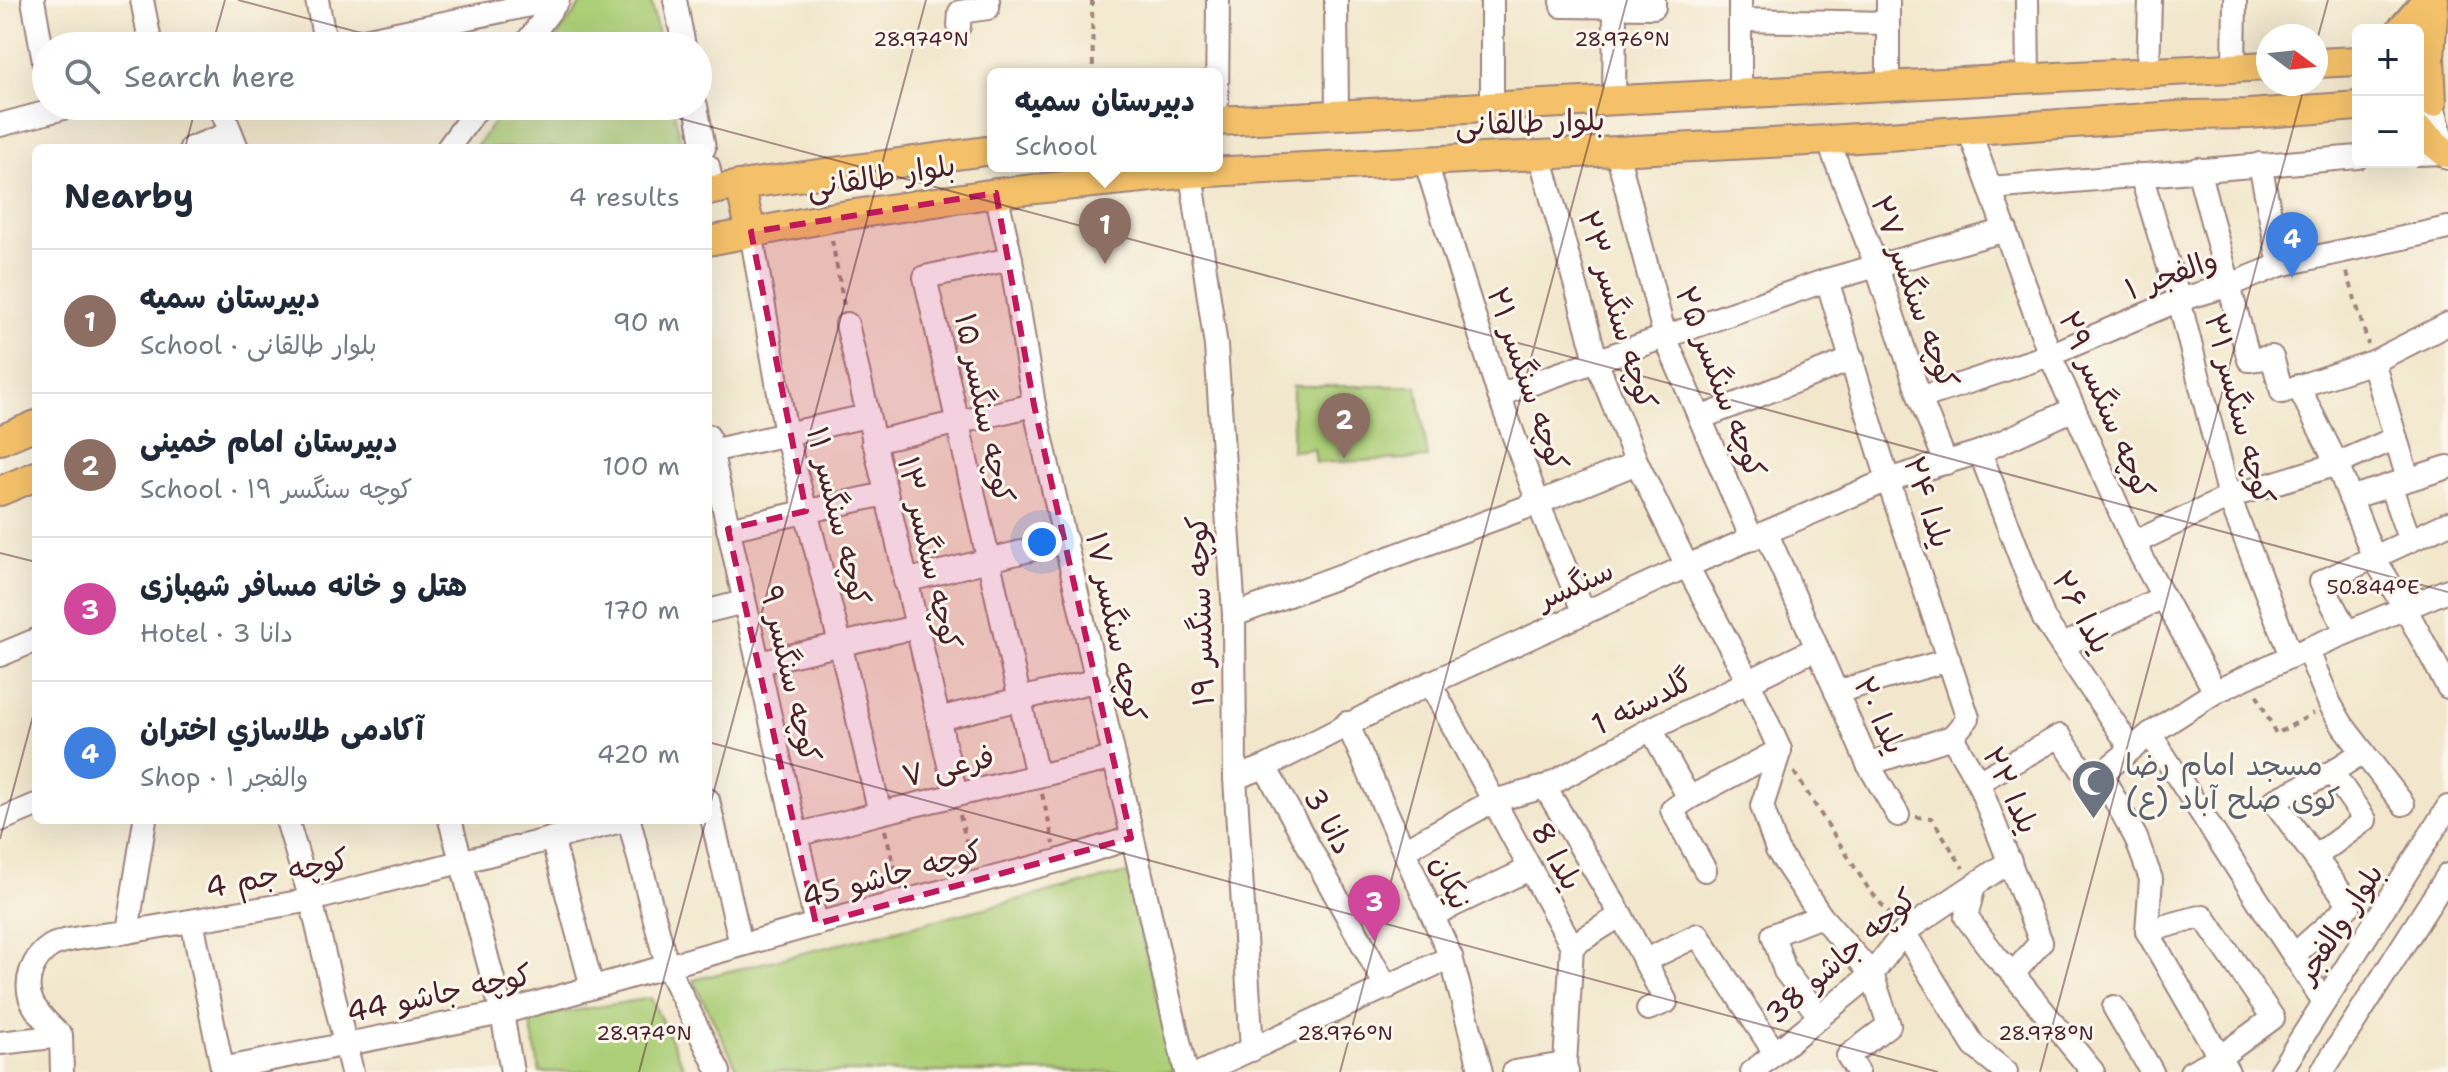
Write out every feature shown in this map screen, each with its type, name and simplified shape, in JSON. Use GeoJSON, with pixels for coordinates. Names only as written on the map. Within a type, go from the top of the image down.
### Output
{"type":"FeatureCollection","features":[{"type":"Feature","properties":{"kind":"main road"},"geometry":{"type":"LineString","coordinates":[[2406,24],[2427,0]]}},
{"type":"Feature","properties":{"kind":"main road"},"geometry":{"type":"LineString","coordinates":[[2433,102],[2434,0]]}},
{"type":"Feature","properties":{"kind":"main road"},"geometry":{"type":"LineString","coordinates":[[2328,62],[2352,61]]}},
{"type":"Feature","properties":{"kind":"main road","name":"بلوار طالقانی"},"geometry":{"type":"LineString","coordinates":[[1223,121],[2256,67]]}},
{"type":"Feature","properties":{"kind":"main road","name":"بلوار طالقانی"},"geometry":{"type":"LineString","coordinates":[[1223,171],[1617,152],[2191,115],[2352,108]]}},
{"type":"Feature","properties":{"kind":"main road"},"geometry":{"type":"LineString","coordinates":[[2424,135],[2447,156]]}},
{"type":"Feature","properties":{"kind":"main road","name":"بلوار طالقانی"},"geometry":{"type":"LineString","coordinates":[[717,183],[987,151]]}},
{"type":"Feature","properties":{"kind":"main road","name":"بلوار طالقانی"},"geometry":{"type":"LineString","coordinates":[[712,240],[828,218],[996,193],[1209,172]]}},
{"type":"Feature","properties":{"kind":"main road"},"geometry":{"type":"LineString","coordinates":[[717,183],[751,232]]}},
{"type":"Feature","properties":{"kind":"main road"},"geometry":{"type":"LineString","coordinates":[[0,440],[32,427]]}},
{"type":"Feature","properties":{"kind":"main road"},"geometry":{"type":"LineString","coordinates":[[0,491],[32,478]]}},
{"type":"Feature","properties":{"kind":"street"},"geometry":{"type":"LineString","coordinates":[[33,0],[39,32]]}},
{"type":"Feature","properties":{"kind":"street"},"geometry":{"type":"LineString","coordinates":[[142,0],[148,32]]}},
{"type":"Feature","properties":{"kind":"street"},"geometry":{"type":"LineString","coordinates":[[317,0],[323,32]]}},
{"type":"Feature","properties":{"kind":"street"},"geometry":{"type":"LineString","coordinates":[[402,32],[556,0]]}},
{"type":"Feature","properties":{"kind":"street"},"geometry":{"type":"LineString","coordinates":[[534,32],[556,0]]}},
{"type":"Feature","properties":{"kind":"street"},"geometry":{"type":"LineString","coordinates":[[675,0],[681,32]]}},
{"type":"Feature","properties":{"kind":"street"},"geometry":{"type":"LineString","coordinates":[[959,26],[960,12],[988,8],[988,0]]}},
{"type":"Feature","properties":{"kind":"street"},"geometry":{"type":"LineString","coordinates":[[1217,68],[1218,0]]}},
{"type":"Feature","properties":{"kind":"street"},"geometry":{"type":"LineString","coordinates":[[1336,0],[1337,115]]}},
{"type":"Feature","properties":{"kind":"street"},"geometry":{"type":"LineString","coordinates":[[1492,0],[1492,107]]}},
{"type":"Feature","properties":{"kind":"street"},"geometry":{"type":"LineString","coordinates":[[1562,0],[1562,6],[1615,7],[1654,7],[1654,0]]}},
{"type":"Feature","properties":{"kind":"street"},"geometry":{"type":"LineString","coordinates":[[1888,0],[1888,84]]}},
{"type":"Feature","properties":{"kind":"street"},"geometry":{"type":"LineString","coordinates":[[2027,0],[2028,79]]}},
{"type":"Feature","properties":{"kind":"street"},"geometry":{"type":"LineString","coordinates":[[2148,72],[2150,0]]}},
{"type":"Feature","properties":{"kind":"street"},"geometry":{"type":"LineString","coordinates":[[2234,68],[2235,0]]}},
{"type":"Feature","properties":{"kind":"street"},"geometry":{"type":"LineString","coordinates":[[1614,101],[1615,7]]}},
{"type":"Feature","properties":{"kind":"street"},"geometry":{"type":"LineString","coordinates":[[1740,94],[1740,10],[1888,23]]}},
{"type":"Feature","properties":{"kind":"street"},"geometry":{"type":"LineString","coordinates":[[2424,154],[2447,156],[2433,102]]}},
{"type":"Feature","properties":{"kind":"street"},"geometry":{"type":"LineString","coordinates":[[0,125],[32,115]]}},
{"type":"Feature","properties":{"kind":"street"},"geometry":{"type":"LineString","coordinates":[[212,144],[234,140],[226,120]]}},
{"type":"Feature","properties":{"kind":"street"},"geometry":{"type":"LineString","coordinates":[[451,144],[469,120]]}},
{"type":"Feature","properties":{"kind":"street"},"geometry":{"type":"LineString","coordinates":[[699,120],[703,144]]}},
{"type":"Feature","properties":{"kind":"street","name":"کوچه سنگسر ۲۹"},"geometry":{"type":"LineString","coordinates":[[1969,130],[2050,355],[2134,543],[2215,692]]}},
{"type":"Feature","properties":{"kind":"street","name":"کوچه سنگسر ۲۷"},"geometry":{"type":"LineString","coordinates":[[1828,140],[1946,463]]}},
{"type":"Feature","properties":{"kind":"street","name":"کوچه سنگسر ۲۵"},"geometry":{"type":"LineString","coordinates":[[1617,152],[1665,337],[1700,418],[1760,536]]}},
{"type":"Feature","properties":{"kind":"street","name":"کوچه سنگسر ۲۳"},"geometry":{"type":"LineString","coordinates":[[1540,155],[1597,363],[1637,463],[1749,682],[1780,750]]}},
{"type":"Feature","properties":{"kind":"street"},"geometry":{"type":"LineString","coordinates":[[1991,188],[2352,157]]}},
{"type":"Feature","properties":{"kind":"street","name":"کوچه سنگسر ۲۱"},"geometry":{"type":"LineString","coordinates":[[1425,160],[1499,395],[1538,503],[1584,613]]}},
{"type":"Feature","properties":{"kind":"street"},"geometry":{"type":"LineString","coordinates":[[2260,164],[2280,265]]}},
{"type":"Feature","properties":{"kind":"street"},"geometry":{"type":"LineString","coordinates":[[2198,169],[2249,360],[2272,357],[2282,392],[2373,362],[2448,324]]}},
{"type":"Feature","properties":{"kind":"street","name":"کوچه سنگسر ۱۹"},"geometry":{"type":"LineString","coordinates":[[1191,173],[1216,346],[1234,615],[1235,778],[1252,1050]]}},
{"type":"Feature","properties":{"kind":"street","name":"کوچه سنگسر ۳۱"},"geometry":{"type":"LineString","coordinates":[[2141,175],[2179,300],[2229,497],[2299,652],[2343,726],[2403,804]]}},
{"type":"Feature","properties":{"kind":"street","name":"کوچه سنگسر ۱۷"},"geometry":{"type":"LineString","coordinates":[[996,193],[1011,259],[1034,405],[1186,1072]]}},
{"type":"Feature","properties":{"kind":"street","name":"والفجر ۱"},"geometry":{"type":"LineString","coordinates":[[1920,398],[2050,355],[2179,300],[2230,285],[2280,265],[2448,228]]}},
{"type":"Feature","properties":{"kind":"street"},"geometry":{"type":"LineString","coordinates":[[1499,395],[1827,280],[2006,230]]}},
{"type":"Feature","properties":{"kind":"street","name":"کوچه سنگسر ۱۱"},"geometry":{"type":"LineString","coordinates":[[751,232],[786,434],[880,813]]}},
{"type":"Feature","properties":{"kind":"street","name":"کوچه سنگسر ۱۵"},"geometry":{"type":"LineString","coordinates":[[1011,259],[925,277],[1037,776]]}},
{"type":"Feature","properties":{"kind":"street","name":"یلدا ۲۴"},"geometry":{"type":"LineString","coordinates":[[1827,280],[1888,480],[1968,718],[1952,737]]}},
{"type":"Feature","properties":{"kind":"street","name":"کوچه سنگسر ۱۳"},"geometry":{"type":"LineString","coordinates":[[847,324],[956,795]]}},
{"type":"Feature","properties":{"kind":"street"},"geometry":{"type":"LineString","coordinates":[[1700,418],[1853,359]]}},
{"type":"Feature","properties":{"kind":"street"},"geometry":{"type":"LineString","coordinates":[[2373,362],[2396,438],[2399,482],[2410,541]]}},
{"type":"Feature","properties":{"kind":"street"},"geometry":{"type":"LineString","coordinates":[[2298,386],[2337,464],[2374,558],[2448,687]]}},
{"type":"Feature","properties":{"kind":"street"},"geometry":{"type":"LineString","coordinates":[[873,442],[1034,405]]}},
{"type":"Feature","properties":{"kind":"street","name":"سنگسر"},"geometry":{"type":"LineString","coordinates":[[1235,778],[1265,767],[1430,683],[1687,566],[1888,480],[1980,452],[2074,409]]}},
{"type":"Feature","properties":{"kind":"street"},"geometry":{"type":"LineString","coordinates":[[712,458],[786,434],[867,416]]}},
{"type":"Feature","properties":{"kind":"street"},"geometry":{"type":"LineString","coordinates":[[2134,543],[2229,497],[2337,464],[2396,438]]}},
{"type":"Feature","properties":{"kind":"street","name":"یلدا ۲۶"},"geometry":{"type":"LineString","coordinates":[[1980,452],[2044,619],[2131,748]]}},
{"type":"Feature","properties":{"kind":"street","name":"کوچه سنگسر ۹"},"geometry":{"type":"LineString","coordinates":[[712,462],[816,924]]}},
{"type":"Feature","properties":{"kind":"street"},"geometry":{"type":"LineString","coordinates":[[1234,615],[1538,503],[1637,463]]}},
{"type":"Feature","properties":{"kind":"street"},"geometry":{"type":"LineString","coordinates":[[2350,498],[2448,467]]}},
{"type":"Feature","properties":{"kind":"street"},"geometry":{"type":"LineString","coordinates":[[728,529],[885,494]]}},
{"type":"Feature","properties":{"kind":"street"},"geometry":{"type":"LineString","coordinates":[[2347,632],[2321,582],[2448,523]]}},
{"type":"Feature","properties":{"kind":"street","name":"یلدا ۲۰"},"geometry":{"type":"LineString","coordinates":[[1760,536],[1817,648],[1868,764],[1898,815]]}},
{"type":"Feature","properties":{"kind":"street"},"geometry":{"type":"LineString","coordinates":[[905,581],[1066,541]]}},
{"type":"Feature","properties":{"kind":"street"},"geometry":{"type":"LineString","coordinates":[[1978,782],[2060,736],[2089,781],[2150,734],[2215,692],[2299,652],[2448,590]]}},
{"type":"Feature","properties":{"kind":"street"},"geometry":{"type":"LineString","coordinates":[[2062,646],[2163,597]]}},
{"type":"Feature","properties":{"kind":"street"},"geometry":{"type":"LineString","coordinates":[[712,610],[744,602]]}},
{"type":"Feature","properties":{"kind":"street"},"geometry":{"type":"LineString","coordinates":[[759,663],[916,627]]}},
{"type":"Feature","properties":{"kind":"street"},"geometry":{"type":"LineString","coordinates":[[0,655],[32,642]]}},
{"type":"Feature","properties":{"kind":"street","name":"گلدسته 1"},"geometry":{"type":"LineString","coordinates":[[1404,850],[1493,801],[1545,787],[1651,729],[1817,648]]}},
{"type":"Feature","properties":{"kind":"street"},"geometry":{"type":"LineString","coordinates":[[1836,692],[1949,660]]}},
{"type":"Feature","properties":{"kind":"street"},"geometry":{"type":"LineString","coordinates":[[938,719],[1098,680]]}},
{"type":"Feature","properties":{"kind":"street","name":"یلدا 8"},"geometry":{"type":"LineString","coordinates":[[1430,683],[1572,946]]}},
{"type":"Feature","properties":{"kind":"street","name":"نیکان"},"geometry":{"type":"LineString","coordinates":[[1347,723],[1451,957],[1481,1072]]}},
{"type":"Feature","properties":{"kind":"street"},"geometry":{"type":"LineString","coordinates":[[1651,729],[1689,798]]}},
{"type":"Feature","properties":{"kind":"street"},"geometry":{"type":"LineString","coordinates":[[2150,734],[2324,1002]]}},
{"type":"Feature","properties":{"kind":"street","name":"یلدا ۲۲"},"geometry":{"type":"LineString","coordinates":[[1868,764],[1952,737],[1978,782],[2041,942],[2013,974]]}},
{"type":"Feature","properties":{"kind":"street"},"geometry":{"type":"LineString","coordinates":[[1705,870],[1672,810],[1780,750]]}},
{"type":"Feature","properties":{"kind":"street"},"geometry":{"type":"LineString","coordinates":[[1780,750],[1762,806],[1777,850],[1821,916],[1872,974],[1889,1025],[1848,1056],[1858,1072]]}},
{"type":"Feature","properties":{"kind":"street"},"geometry":{"type":"LineString","coordinates":[[2294,955],[2350,905],[2274,801],[2332,772],[2363,752]]}},
{"type":"Feature","properties":{"kind":"street","name":"فرعی ۷"},"geometry":{"type":"LineString","coordinates":[[796,835],[1114,758]]}},
{"type":"Feature","properties":{"kind":"street","name":"دانا 3"},"geometry":{"type":"LineString","coordinates":[[1265,767],[1387,988]]}},
{"type":"Feature","properties":{"kind":"street"},"geometry":{"type":"LineString","coordinates":[[2315,857],[2365,820],[2332,772]]}},
{"type":"Feature","properties":{"kind":"street"},"geometry":{"type":"LineString","coordinates":[[2101,774],[2136,838],[2151,879],[2147,931],[2224,1064]]}},
{"type":"Feature","properties":{"kind":"street"},"geometry":{"type":"LineString","coordinates":[[1545,787],[1621,915],[1666,1002],[1648,1009]]}},
{"type":"Feature","properties":{"kind":"street"},"geometry":{"type":"LineString","coordinates":[[0,820],[32,807]]}},
{"type":"Feature","properties":{"kind":"street","name":"بلوار والفجر"},"geometry":{"type":"LineString","coordinates":[[2280,1072],[2324,1002],[2441,832],[2448,807]]}},
{"type":"Feature","properties":{"kind":"street"},"geometry":{"type":"LineString","coordinates":[[712,818],[741,945]]}},
{"type":"Feature","properties":{"kind":"street"},"geometry":{"type":"LineString","coordinates":[[127,932],[144,824]]}},
{"type":"Feature","properties":{"kind":"street"},"geometry":{"type":"LineString","coordinates":[[288,824],[311,900],[352,1072]]}},
{"type":"Feature","properties":{"kind":"street"},"geometry":{"type":"LineString","coordinates":[[451,824],[502,1013],[512,1072]]}},
{"type":"Feature","properties":{"kind":"street","name":"کوچه جم 4"},"geometry":{"type":"LineString","coordinates":[[61,1036],[31,1000],[29,979],[34,963],[52,946],[84,937],[311,900],[610,824]]}},
{"type":"Feature","properties":{"kind":"street"},"geometry":{"type":"LineString","coordinates":[[628,824],[667,966],[719,1072]]}},
{"type":"Feature","properties":{"kind":"street"},"geometry":{"type":"LineString","coordinates":[[552,838],[592,987]]}},
{"type":"Feature","properties":{"kind":"street","name":"کوچه جاشو 45"},"geometry":{"type":"LineString","coordinates":[[667,966],[1058,861],[1131,838]]}},
{"type":"Feature","properties":{"kind":"street","name":"کوچه جاشو 38"},"geometry":{"type":"LineString","coordinates":[[1752,1072],[1872,974],[1904,932],[2010,861]]}},
{"type":"Feature","properties":{"kind":"street"},"geometry":{"type":"LineString","coordinates":[[1433,915],[1529,869]]}},
{"type":"Feature","properties":{"kind":"street"},"geometry":{"type":"LineString","coordinates":[[2322,1072],[2448,875]]}},
{"type":"Feature","properties":{"kind":"street"},"geometry":{"type":"LineString","coordinates":[[1974,886],[1966,917],[2093,1072]]}},
{"type":"Feature","properties":{"kind":"street"},"geometry":{"type":"LineString","coordinates":[[1514,1072],[1566,1068],[1572,946],[1621,915]]}},
{"type":"Feature","properties":{"kind":"street"},"geometry":{"type":"LineString","coordinates":[[1820,1017],[1785,971],[1773,935],[1821,916]]}},
{"type":"Feature","properties":{"kind":"street"},"geometry":{"type":"LineString","coordinates":[[2147,931],[2203,916],[2273,1018],[2224,1064],[2191,1072]]}},
{"type":"Feature","properties":{"kind":"street"},"geometry":{"type":"LineString","coordinates":[[192,921],[222,1070]]}},
{"type":"Feature","properties":{"kind":"street"},"geometry":{"type":"LineString","coordinates":[[1904,932],[1974,1046],[2006,1072]]}},
{"type":"Feature","properties":{"kind":"street"},"geometry":{"type":"LineString","coordinates":[[1644,961],[1698,935],[1775,1053]]}},
{"type":"Feature","properties":{"kind":"street"},"geometry":{"type":"LineString","coordinates":[[1202,1072],[1451,957]]}},
{"type":"Feature","properties":{"kind":"street","name":"کوچه جاشو 44"},"geometry":{"type":"LineString","coordinates":[[222,1070],[502,1013],[667,966]]}},
{"type":"Feature","properties":{"kind":"street"},"geometry":{"type":"LineString","coordinates":[[2114,1007],[2152,1072]]}},
{"type":"Feature","properties":{"kind":"street"},"geometry":{"type":"LineString","coordinates":[[0,1043],[61,1036],[62,1072]]}},
{"type":"Feature","properties":{"kind":"path"},"geometry":{"type":"LineString","coordinates":[[1092,0],[1093,68]]}},
{"type":"Feature","properties":{"kind":"path"},"geometry":{"type":"LineString","coordinates":[[828,218],[847,324]]}},
{"type":"Feature","properties":{"kind":"path"},"geometry":{"type":"LineString","coordinates":[[2341,250],[2373,362]]}},
{"type":"Feature","properties":{"kind":"path"},"geometry":{"type":"LineString","coordinates":[[2248,676],[2276,734],[2330,704]]}},
{"type":"Feature","properties":{"kind":"path"},"geometry":{"type":"LineString","coordinates":[[1780,750],[1868,888],[1904,932]]}},
{"type":"Feature","properties":{"kind":"path"},"geometry":{"type":"LineString","coordinates":[[1037,776],[1058,861]]}},
{"type":"Feature","properties":{"kind":"path"},"geometry":{"type":"LineString","coordinates":[[956,795],[977,883]]}},
{"type":"Feature","properties":{"kind":"path"},"geometry":{"type":"LineString","coordinates":[[880,813],[904,901]]}},
{"type":"Feature","properties":{"kind":"path"},"geometry":{"type":"LineString","coordinates":[[1898,815],[1932,818],[1974,886]]}},
{"type":"Feature","properties":{"kind":"highlighted area"},"geometry":{"type":"Polygon","coordinates":[[[996,193],[1034,405],[1131,838],[816,924],[728,529],[806,511],[751,232],[996,193]]]}},
{"type":"Feature","properties":{"kind":"green space"},"geometry":{"type":"Polygon","coordinates":[[[584,0],[651,0],[657,32],[560,32],[584,0]]]}},
{"type":"Feature","properties":{"kind":"green space"},"geometry":{"type":"Polygon","coordinates":[[[496,120],[676,120],[681,144],[478,144],[496,120]]]}},
{"type":"Feature","properties":{"kind":"green space"},"geometry":{"type":"Polygon","coordinates":[[[1293,386],[1417,386],[1428,458],[1316,463],[1314,449],[1292,451],[1293,386]]]}},
{"type":"Feature","properties":{"kind":"green space"},"geometry":{"type":"Polygon","coordinates":[[[1127,873],[1174,1072],[739,1072],[693,980],[1127,873]]]}},
{"type":"Feature","properties":{"kind":"green space"},"geometry":{"type":"Polygon","coordinates":[[[651,998],[686,1072],[540,1072],[529,1018],[651,998]]]}},
{"type":"Feature","properties":{"kind":"place","name":"دبیرستان سمیه"},"geometry":{"type":"Point","coordinates":[1105,264]}},
{"type":"Feature","properties":{"kind":"place","name":"آكادمى طلاسازي اختران"},"geometry":{"type":"Point","coordinates":[2292,278]}},
{"type":"Feature","properties":{"kind":"place","name":"دبیرستان امام خمینی"},"geometry":{"type":"Point","coordinates":[1344,459]}},
{"type":"Feature","properties":{"kind":"place","name":"مسجد امام رضا (ع) کوی صلح آباد"},"geometry":{"type":"Point","coordinates":[2094,820]}},
{"type":"Feature","properties":{"kind":"place","name":"هتل و خانه مسافر شهبازی"},"geometry":{"type":"Point","coordinates":[1374,941]}}]}
